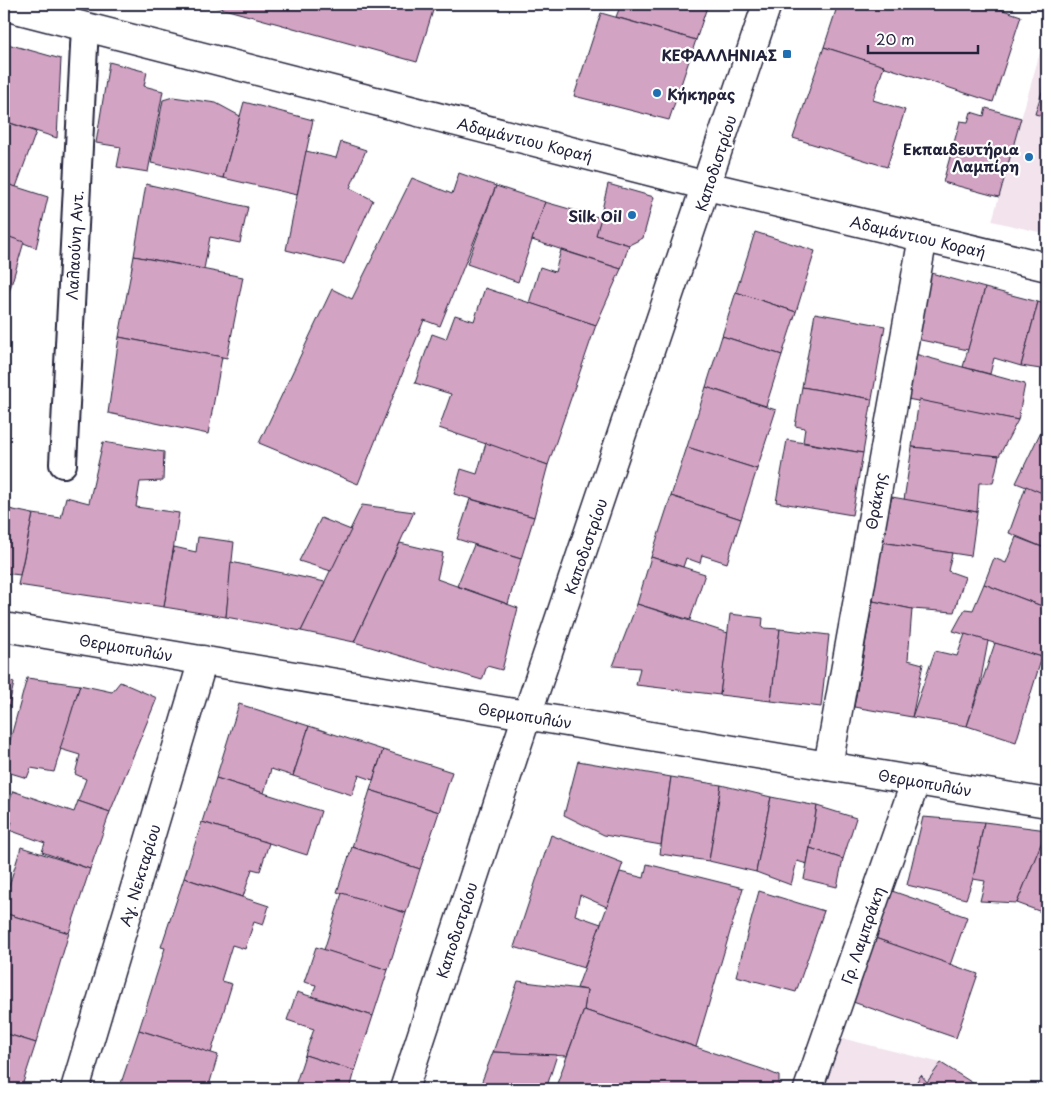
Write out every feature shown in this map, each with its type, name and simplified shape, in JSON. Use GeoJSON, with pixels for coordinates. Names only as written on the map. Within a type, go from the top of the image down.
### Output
{"type":"FeatureCollection","features":[{"type":"Feature","properties":{"kind":"street","name":"Καποδιστρίου"},"geometry":{"type":"LineString","coordinates":[[404,1089],[527,715],[767,4]]}},
{"type":"Feature","properties":{"kind":"street","name":"Αδαμάντιου Κοραή"},"geometry":{"type":"LineString","coordinates":[[4,6],[707,186],[1047,267]]}},
{"type":"Feature","properties":{"kind":"street","name":"Λαλαούνη Αντ."},"geometry":{"type":"LineString","coordinates":[[63,464],[85,27]]}},
{"type":"Feature","properties":{"kind":"street","name":"Θράκης"},"geometry":{"type":"LineString","coordinates":[[828,766],[923,237]]}},
{"type":"Feature","properties":{"kind":"street","name":"Θερμοπυλών"},"geometry":{"type":"LineString","coordinates":[[4,626],[828,766],[1046,800]]}},
{"type":"Feature","properties":{"kind":"street","name":"Αγ. Νεκταρίου"},"geometry":{"type":"LineString","coordinates":[[75,1089],[203,660]]}},
{"type":"Feature","properties":{"kind":"street","name":"Γρ. Λαμπράκη"},"geometry":{"type":"LineString","coordinates":[[808,1089],[916,780]]}},
{"type":"Feature","properties":{"kind":"shaded area","name":"Εκπαιδευτήρια Λαμπίρη"},"geometry":{"type":"Polygon","coordinates":[[[1047,28],[1047,234],[992,221],[1047,28]]]}},
{"type":"Feature","properties":{"kind":"shaded area"},"geometry":{"type":"Polygon","coordinates":[[[837,1037],[941,1063],[982,1089],[819,1089],[837,1037]]]}},
{"type":"Feature","properties":{"kind":"building"},"geometry":{"type":"Polygon","coordinates":[[[206,4],[435,4],[417,62],[206,4]]]}},
{"type":"Feature","properties":{"kind":"building"},"geometry":{"type":"Polygon","coordinates":[[[621,4],[708,4],[696,40],[616,17],[621,4]]]}},
{"type":"Feature","properties":{"kind":"building"},"geometry":{"type":"Polygon","coordinates":[[[838,4],[985,4],[1021,16],[993,102],[824,47],[838,4]]]}},
{"type":"Feature","properties":{"kind":"building"},"geometry":{"type":"Polygon","coordinates":[[[601,13],[696,40],[669,120],[574,96],[601,13]]]}},
{"type":"Feature","properties":{"kind":"building"},"geometry":{"type":"Polygon","coordinates":[[[4,43],[61,59],[57,138],[4,121],[4,43]]]}},
{"type":"Feature","properties":{"kind":"building"},"geometry":{"type":"Polygon","coordinates":[[[824,47],[884,66],[873,100],[905,110],[887,167],[793,138],[824,47]]]}},
{"type":"Feature","properties":{"kind":"building"},"geometry":{"type":"Polygon","coordinates":[[[109,62],[147,72],[144,86],[163,91],[148,172],[117,167],[121,147],[96,143],[109,62]]]}},
{"type":"Feature","properties":{"kind":"building"},"geometry":{"type":"Polygon","coordinates":[[[1047,76],[1047,117],[1035,114],[1047,76]]]}},
{"type":"Feature","properties":{"kind":"building"},"geometry":{"type":"Polygon","coordinates":[[[173,97],[216,103],[240,116],[223,178],[151,163],[163,100],[173,97]]]}},
{"type":"Feature","properties":{"kind":"building"},"geometry":{"type":"Polygon","coordinates":[[[244,102],[313,120],[297,195],[223,178],[244,102]]]}},
{"type":"Feature","properties":{"kind":"building"},"geometry":{"type":"Polygon","coordinates":[[[986,108],[1021,118],[999,197],[943,182],[960,121],[968,122],[971,112],[984,116],[986,108]]]}},
{"type":"Feature","properties":{"kind":"building"},"geometry":{"type":"Polygon","coordinates":[[[4,121],[36,132],[16,187],[4,183],[4,121]]]}},
{"type":"Feature","properties":{"kind":"building"},"geometry":{"type":"Polygon","coordinates":[[[341,142],[366,150],[350,188],[373,200],[344,264],[286,250],[306,151],[336,158],[341,142]]]}},
{"type":"Feature","properties":{"kind":"building"},"geometry":{"type":"Polygon","coordinates":[[[459,173],[496,186],[440,326],[424,320],[358,484],[259,443],[332,289],[352,299],[412,178],[452,194],[459,173]]]}},
{"type":"Feature","properties":{"kind":"building"},"geometry":{"type":"Polygon","coordinates":[[[4,183],[48,197],[36,248],[4,235],[4,183]]]}},
{"type":"Feature","properties":{"kind":"building"},"geometry":{"type":"Polygon","coordinates":[[[146,184],[248,207],[240,243],[210,237],[204,269],[134,256],[146,184]]]}},
{"type":"Feature","properties":{"kind":"building"},"geometry":{"type":"Polygon","coordinates":[[[608,184],[654,197],[643,238],[629,245],[596,235],[608,184]]]}},
{"type":"Feature","properties":{"kind":"building"},"geometry":{"type":"Polygon","coordinates":[[[496,186],[545,202],[518,282],[467,264],[496,186]]]}},
{"type":"Feature","properties":{"kind":"building"},"geometry":{"type":"Polygon","coordinates":[[[545,202],[601,218],[596,235],[629,245],[621,269],[532,240],[545,202]]]}},
{"type":"Feature","properties":{"kind":"building"},"geometry":{"type":"Polygon","coordinates":[[[755,232],[815,251],[796,312],[736,292],[755,232]]]}},
{"type":"Feature","properties":{"kind":"building"},"geometry":{"type":"Polygon","coordinates":[[[4,235],[24,242],[4,309],[4,235]]]}},
{"type":"Feature","properties":{"kind":"building"},"geometry":{"type":"Polygon","coordinates":[[[561,250],[621,269],[596,325],[529,303],[540,267],[555,272],[561,250]]]}},
{"type":"Feature","properties":{"kind":"building"},"geometry":{"type":"Polygon","coordinates":[[[134,256],[243,277],[227,358],[119,337],[134,256]]]}},
{"type":"Feature","properties":{"kind":"building"},"geometry":{"type":"Polygon","coordinates":[[[931,273],[985,288],[968,350],[916,339],[931,273]]]}},
{"type":"Feature","properties":{"kind":"building"},"geometry":{"type":"Polygon","coordinates":[[[485,288],[596,325],[548,465],[439,428],[451,394],[415,383],[432,334],[446,339],[455,315],[474,321],[485,288]]]}},
{"type":"Feature","properties":{"kind":"building"},"geometry":{"type":"Polygon","coordinates":[[[985,288],[1038,302],[1021,366],[994,358],[990,374],[963,367],[985,288]]]}},
{"type":"Feature","properties":{"kind":"building"},"geometry":{"type":"Polygon","coordinates":[[[736,292],[796,312],[782,355],[722,336],[736,292]]]}},
{"type":"Feature","properties":{"kind":"building"},"geometry":{"type":"Polygon","coordinates":[[[1038,302],[1047,305],[1047,370],[1021,366],[1038,302]]]}},
{"type":"Feature","properties":{"kind":"building"},"geometry":{"type":"Polygon","coordinates":[[[815,313],[885,326],[872,399],[802,387],[815,313]]]}},
{"type":"Feature","properties":{"kind":"building"},"geometry":{"type":"Polygon","coordinates":[[[722,336],[782,355],[766,406],[706,387],[722,336]]]}},
{"type":"Feature","properties":{"kind":"building"},"geometry":{"type":"Polygon","coordinates":[[[119,337],[222,357],[208,434],[108,413],[119,337]]]}},
{"type":"Feature","properties":{"kind":"building"},"geometry":{"type":"Polygon","coordinates":[[[915,354],[1025,384],[1018,420],[907,399],[915,354]]]}},
{"type":"Feature","properties":{"kind":"building"},"geometry":{"type":"Polygon","coordinates":[[[706,387],[776,410],[757,469],[687,447],[706,387]]]}},
{"type":"Feature","properties":{"kind":"building"},"geometry":{"type":"Polygon","coordinates":[[[802,387],[872,399],[863,453],[803,442],[805,428],[795,426],[802,387]]]}},
{"type":"Feature","properties":{"kind":"building"},"geometry":{"type":"Polygon","coordinates":[[[919,400],[1018,420],[999,456],[912,447],[919,400]]]}},
{"type":"Feature","properties":{"kind":"building"},"geometry":{"type":"Polygon","coordinates":[[[1045,423],[1047,424],[1047,495],[1016,483],[1045,423]]]}},
{"type":"Feature","properties":{"kind":"building"},"geometry":{"type":"Polygon","coordinates":[[[787,440],[863,453],[852,515],[776,502],[787,440]]]}},
{"type":"Feature","properties":{"kind":"building"},"geometry":{"type":"Polygon","coordinates":[[[103,442],[164,452],[163,481],[140,482],[136,507],[179,513],[164,607],[18,585],[33,514],[61,518],[66,497],[89,503],[103,442]]]}},
{"type":"Feature","properties":{"kind":"building"},"geometry":{"type":"Polygon","coordinates":[[[486,443],[548,465],[534,517],[454,494],[461,469],[477,474],[486,443]]]}},
{"type":"Feature","properties":{"kind":"building"},"geometry":{"type":"Polygon","coordinates":[[[687,447],[757,469],[741,519],[671,496],[687,447]]]}},
{"type":"Feature","properties":{"kind":"building"},"geometry":{"type":"Polygon","coordinates":[[[912,447],[999,456],[993,483],[979,483],[977,512],[904,500],[912,447]]]}},
{"type":"Feature","properties":{"kind":"building"},"geometry":{"type":"Polygon","coordinates":[[[1026,486],[1047,495],[1047,549],[1009,533],[1026,486]]]}},
{"type":"Feature","properties":{"kind":"building"},"geometry":{"type":"Polygon","coordinates":[[[671,496],[741,519],[727,563],[702,555],[700,563],[686,558],[683,567],[651,557],[671,496]]]}},
{"type":"Feature","properties":{"kind":"building"},"geometry":{"type":"Polygon","coordinates":[[[892,497],[977,512],[971,556],[881,542],[892,497]]]}},
{"type":"Feature","properties":{"kind":"building"},"geometry":{"type":"Polygon","coordinates":[[[470,499],[534,517],[521,559],[457,539],[470,499]]]}},
{"type":"Feature","properties":{"kind":"building"},"geometry":{"type":"Polygon","coordinates":[[[362,505],[414,512],[354,642],[301,631],[362,505]]]}},
{"type":"Feature","properties":{"kind":"building"},"geometry":{"type":"Polygon","coordinates":[[[4,508],[33,514],[20,575],[4,573],[4,508]]]}},
{"type":"Feature","properties":{"kind":"building"},"geometry":{"type":"Polygon","coordinates":[[[321,518],[351,530],[331,571],[299,561],[321,518]]]}},
{"type":"Feature","properties":{"kind":"building"},"geometry":{"type":"Polygon","coordinates":[[[198,537],[234,542],[226,617],[164,607],[174,547],[196,552],[198,537]]]}},
{"type":"Feature","properties":{"kind":"building"},"geometry":{"type":"Polygon","coordinates":[[[1016,537],[1047,549],[1047,608],[984,584],[994,558],[1006,563],[1016,537]]]}},
{"type":"Feature","properties":{"kind":"building"},"geometry":{"type":"Polygon","coordinates":[[[881,542],[952,553],[948,571],[965,577],[954,612],[912,609],[873,601],[881,542]]]}},
{"type":"Feature","properties":{"kind":"building"},"geometry":{"type":"Polygon","coordinates":[[[400,543],[443,553],[437,579],[518,608],[502,670],[487,666],[482,680],[354,642],[400,543]]]}},
{"type":"Feature","properties":{"kind":"building"},"geometry":{"type":"Polygon","coordinates":[[[474,545],[521,559],[508,604],[457,586],[474,545]]]}},
{"type":"Feature","properties":{"kind":"building"},"geometry":{"type":"Polygon","coordinates":[[[651,557],[705,574],[690,620],[637,604],[651,557]]]}},
{"type":"Feature","properties":{"kind":"building"},"geometry":{"type":"Polygon","coordinates":[[[231,562],[325,582],[301,631],[226,617],[231,562]]]}},
{"type":"Feature","properties":{"kind":"building"},"geometry":{"type":"Polygon","coordinates":[[[984,584],[1047,608],[1047,637],[1042,657],[953,631],[965,609],[973,610],[984,584]]]}},
{"type":"Feature","properties":{"kind":"building"},"geometry":{"type":"Polygon","coordinates":[[[873,601],[912,609],[908,660],[923,664],[912,717],[854,707],[873,601]]]}},
{"type":"Feature","properties":{"kind":"building"},"geometry":{"type":"Polygon","coordinates":[[[637,604],[728,633],[720,695],[636,685],[640,668],[613,666],[637,604]]]}},
{"type":"Feature","properties":{"kind":"building"},"geometry":{"type":"Polygon","coordinates":[[[730,614],[763,618],[762,628],[780,629],[771,701],[720,695],[730,614]]]}},
{"type":"Feature","properties":{"kind":"building"},"geometry":{"type":"Polygon","coordinates":[[[780,629],[829,635],[821,707],[771,701],[780,629]]]}},
{"type":"Feature","properties":{"kind":"building"},"geometry":{"type":"Polygon","coordinates":[[[965,634],[988,641],[980,684],[967,726],[912,717],[935,651],[957,656],[965,634]]]}},
{"type":"Feature","properties":{"kind":"building"},"geometry":{"type":"Polygon","coordinates":[[[995,643],[1042,657],[1016,742],[967,726],[995,643]]]}},
{"type":"Feature","properties":{"kind":"building"},"geometry":{"type":"Polygon","coordinates":[[[27,678],[80,685],[54,772],[31,768],[27,778],[4,771],[4,762],[27,678]]]}},
{"type":"Feature","properties":{"kind":"building"},"geometry":{"type":"Polygon","coordinates":[[[4,680],[14,683],[4,727],[4,680]]]}},
{"type":"Feature","properties":{"kind":"building"},"geometry":{"type":"Polygon","coordinates":[[[120,682],[157,698],[110,812],[78,801],[86,779],[75,774],[80,755],[60,749],[80,685],[112,692],[120,682]]]}},
{"type":"Feature","properties":{"kind":"building"},"geometry":{"type":"Polygon","coordinates":[[[239,704],[309,726],[293,776],[271,769],[264,793],[216,778],[239,704]]]}},
{"type":"Feature","properties":{"kind":"building"},"geometry":{"type":"Polygon","coordinates":[[[309,726],[383,750],[373,780],[359,775],[352,795],[293,776],[309,726]]]}},
{"type":"Feature","properties":{"kind":"building"},"geometry":{"type":"Polygon","coordinates":[[[383,750],[452,772],[439,812],[370,790],[383,750]]]}},
{"type":"Feature","properties":{"kind":"building"},"geometry":{"type":"Polygon","coordinates":[[[578,761],[671,777],[661,845],[604,835],[564,815],[578,761]]]}},
{"type":"Feature","properties":{"kind":"building"},"geometry":{"type":"Polygon","coordinates":[[[671,777],[721,785],[709,861],[660,854],[671,777]]]}},
{"type":"Feature","properties":{"kind":"building"},"geometry":{"type":"Polygon","coordinates":[[[216,778],[321,811],[307,855],[202,822],[216,778]]]}},
{"type":"Feature","properties":{"kind":"building"},"geometry":{"type":"Polygon","coordinates":[[[721,785],[771,797],[756,872],[709,861],[721,785]]]}},
{"type":"Feature","properties":{"kind":"building"},"geometry":{"type":"Polygon","coordinates":[[[370,790],[439,812],[420,869],[352,847],[370,790]]]}},
{"type":"Feature","properties":{"kind":"building"},"geometry":{"type":"Polygon","coordinates":[[[13,791],[74,812],[78,801],[110,812],[90,869],[42,852],[45,843],[9,830],[12,822],[4,819],[4,817],[13,791]]]}},
{"type":"Feature","properties":{"kind":"building"},"geometry":{"type":"Polygon","coordinates":[[[771,797],[817,806],[807,864],[797,861],[791,885],[756,872],[771,797]]]}},
{"type":"Feature","properties":{"kind":"building"},"geometry":{"type":"Polygon","coordinates":[[[817,806],[856,818],[843,859],[810,848],[817,806]]]}},
{"type":"Feature","properties":{"kind":"building"},"geometry":{"type":"Polygon","coordinates":[[[923,817],[984,822],[973,879],[966,899],[907,885],[923,817]]]}},
{"type":"Feature","properties":{"kind":"building"},"geometry":{"type":"Polygon","coordinates":[[[202,822],[269,843],[260,871],[252,869],[243,897],[184,878],[202,822]]]}},
{"type":"Feature","properties":{"kind":"building"},"geometry":{"type":"Polygon","coordinates":[[[984,822],[1047,830],[1017,903],[980,901],[985,881],[973,879],[984,822]]]}},
{"type":"Feature","properties":{"kind":"building"},"geometry":{"type":"Polygon","coordinates":[[[1047,829],[1047,914],[1017,903],[1047,829]]]}},
{"type":"Feature","properties":{"kind":"building"},"geometry":{"type":"Polygon","coordinates":[[[551,835],[623,863],[607,907],[580,895],[575,915],[601,924],[584,968],[514,947],[551,835]]]}},
{"type":"Feature","properties":{"kind":"building"},"geometry":{"type":"Polygon","coordinates":[[[21,847],[90,869],[69,933],[4,913],[4,902],[21,847]]]}},
{"type":"Feature","properties":{"kind":"building"},"geometry":{"type":"Polygon","coordinates":[[[352,847],[420,869],[406,913],[337,892],[352,847]]]}},
{"type":"Feature","properties":{"kind":"building"},"geometry":{"type":"Polygon","coordinates":[[[810,848],[843,859],[837,887],[804,879],[810,848]]]}},
{"type":"Feature","properties":{"kind":"building"},"geometry":{"type":"Polygon","coordinates":[[[647,864],[743,888],[696,1047],[584,1010],[587,990],[577,988],[620,872],[644,878],[647,864]]]}},
{"type":"Feature","properties":{"kind":"building"},"geometry":{"type":"Polygon","coordinates":[[[184,878],[269,906],[263,925],[254,922],[245,949],[232,945],[221,981],[232,984],[211,1053],[139,1030],[165,948],[161,947],[184,878]]]}},
{"type":"Feature","properties":{"kind":"building"},"geometry":{"type":"Polygon","coordinates":[[[759,891],[824,911],[796,992],[736,976],[759,891]]]}},
{"type":"Feature","properties":{"kind":"building"},"geometry":{"type":"Polygon","coordinates":[[[892,891],[967,917],[950,965],[875,938],[892,891]]]}},
{"type":"Feature","properties":{"kind":"building"},"geometry":{"type":"Polygon","coordinates":[[[342,893],[406,913],[388,970],[324,950],[342,893]]]}},
{"type":"Feature","properties":{"kind":"building"},"geometry":{"type":"Polygon","coordinates":[[[4,913],[69,933],[36,1043],[4,1033],[4,913]]]}},
{"type":"Feature","properties":{"kind":"building"},"geometry":{"type":"Polygon","coordinates":[[[875,938],[978,974],[956,1038],[853,1002],[875,938]]]}},
{"type":"Feature","properties":{"kind":"building"},"geometry":{"type":"Polygon","coordinates":[[[316,947],[388,970],[373,1016],[312,996],[316,985],[304,982],[316,947]]]}},
{"type":"Feature","properties":{"kind":"building"},"geometry":{"type":"Polygon","coordinates":[[[518,981],[587,990],[584,1010],[567,1056],[493,1052],[518,981]]]}},
{"type":"Feature","properties":{"kind":"building"},"geometry":{"type":"Polygon","coordinates":[[[297,992],[373,1016],[355,1071],[305,1055],[314,1029],[287,1020],[297,992]]]}},
{"type":"Feature","properties":{"kind":"building"},"geometry":{"type":"Polygon","coordinates":[[[584,1010],[765,1070],[779,1076],[779,1089],[555,1089],[584,1010]]]}},
{"type":"Feature","properties":{"kind":"building"},"geometry":{"type":"Polygon","coordinates":[[[139,1030],[218,1055],[208,1089],[119,1089],[139,1030]]]}},
{"type":"Feature","properties":{"kind":"building"},"geometry":{"type":"Polygon","coordinates":[[[4,1033],[36,1043],[21,1089],[4,1089],[4,1033]]]}},
{"type":"Feature","properties":{"kind":"building"},"geometry":{"type":"Polygon","coordinates":[[[493,1052],[557,1055],[546,1089],[479,1089],[493,1052]]]}},
{"type":"Feature","properties":{"kind":"building"},"geometry":{"type":"Polygon","coordinates":[[[305,1055],[355,1071],[350,1089],[294,1089],[305,1055]]]}},
{"type":"Feature","properties":{"kind":"building"},"geometry":{"type":"Polygon","coordinates":[[[941,1063],[982,1089],[912,1089],[921,1075],[927,1082],[941,1063]]]}},
{"type":"Feature","properties":{"kind":"place","name":"ΚΕΦΑΛΛΗΝΙΑΣ"},"geometry":{"type":"Point","coordinates":[787,54]}},
{"type":"Feature","properties":{"kind":"place","name":"Κήκηρας"},"geometry":{"type":"Point","coordinates":[657,93]}},
{"type":"Feature","properties":{"kind":"place","name":"Εκπαιδευτήρια Λαμπίρη"},"geometry":{"type":"Point","coordinates":[1029,157]}},
{"type":"Feature","properties":{"kind":"place","name":"Silk Oil"},"geometry":{"type":"Point","coordinates":[632,215]}}]}
